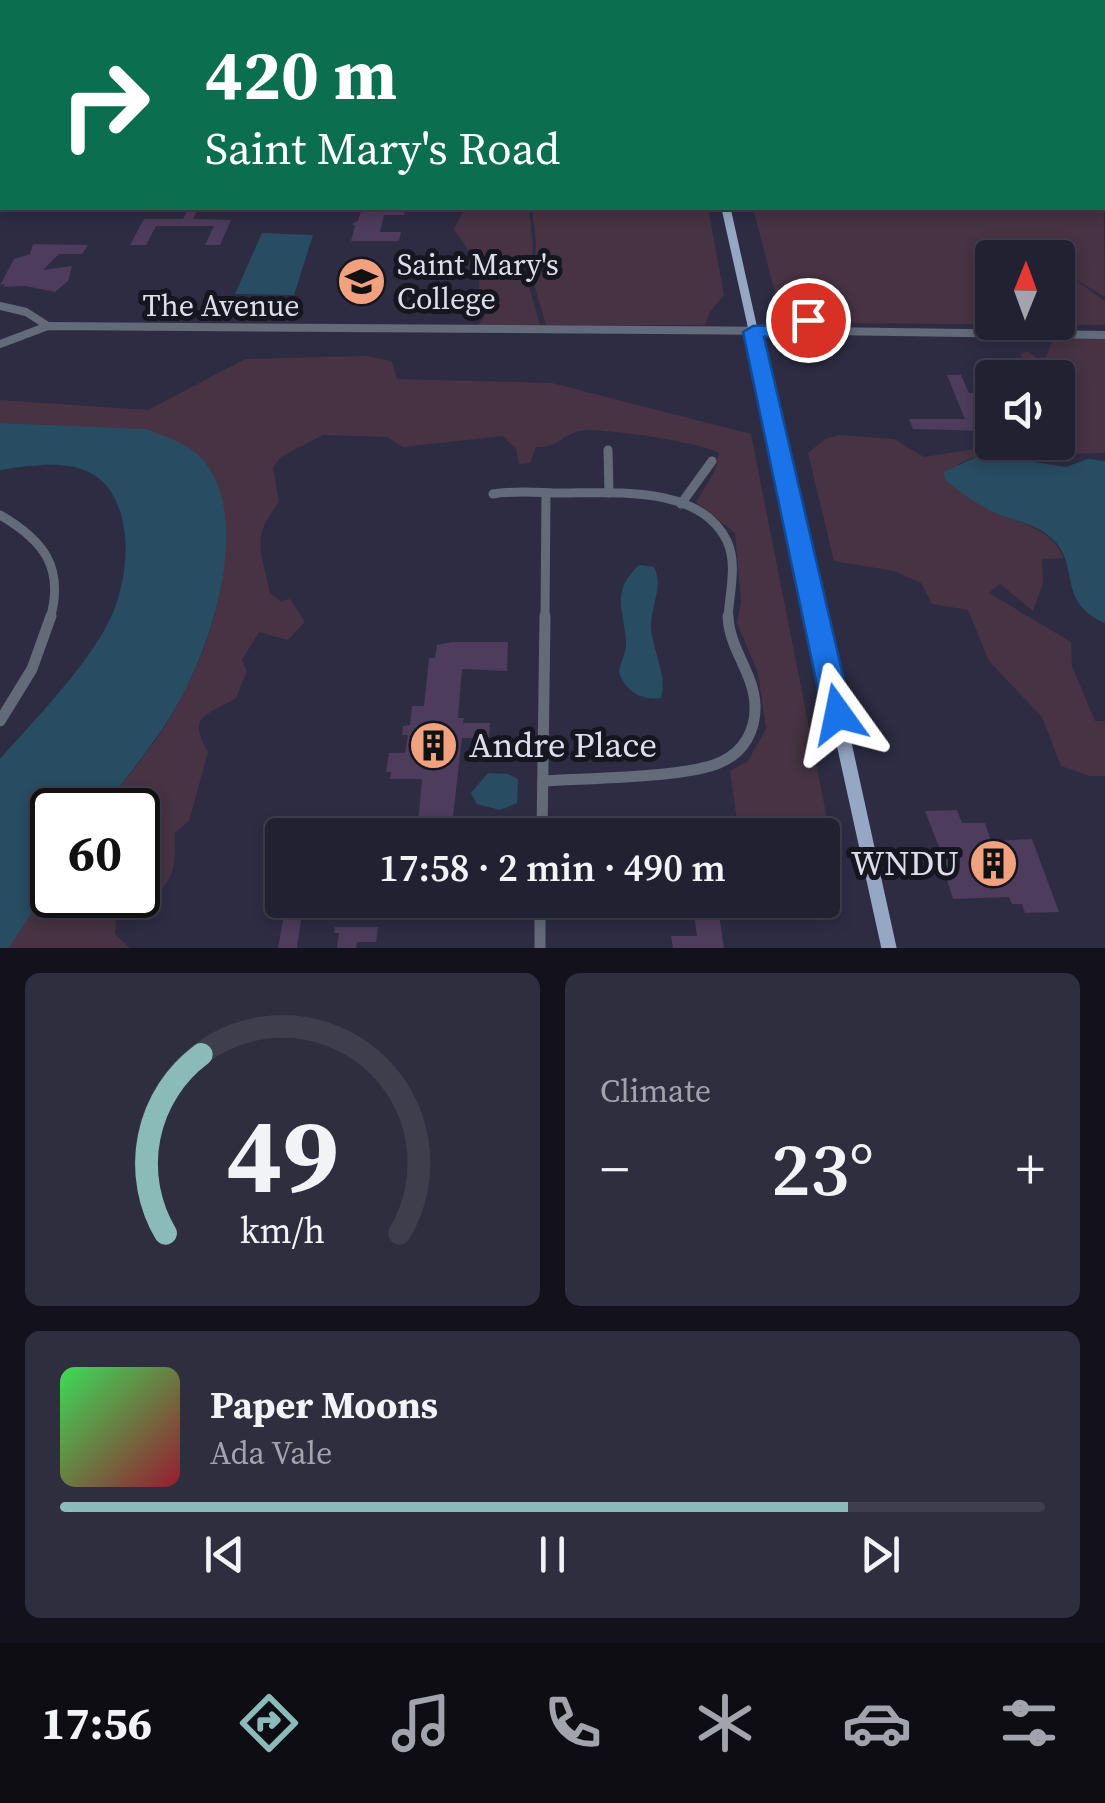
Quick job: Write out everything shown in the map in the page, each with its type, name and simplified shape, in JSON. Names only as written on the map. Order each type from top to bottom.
[{"type":"main road","points":[[726,210],[889,948]]},
{"type":"street","points":[[0,306],[26,312],[48,326]]},
{"type":"street","name":"The Avenue","points":[[48,326],[794,330]]},
{"type":"street","points":[[0,344],[48,326]]},
{"type":"street","points":[[794,330],[1105,335]]},
{"type":"street","points":[[608,450],[609,494]]},
{"type":"street","points":[[681,504],[712,461]]},
{"type":"street","points":[[542,818],[546,493]]},
{"type":"street","points":[[492,494],[650,496],[681,504],[709,520],[728,544],[734,578],[730,637],[750,681],[752,735],[741,752],[718,766],[543,781]]},
{"type":"street","points":[[0,515],[20,523],[46,549],[56,592],[38,658],[0,722]]},
{"type":"street","points":[[540,918],[540,948]]},
{"type":"shaded area","points":[[464,210],[529,210],[533,246],[529,287],[540,325],[478,325],[485,316],[478,308],[480,268],[454,229]]},
{"type":"shaded area","points":[[532,210],[708,210],[724,295],[705,325],[546,325],[534,284]]},
{"type":"shaded area","points":[[754,210],[1104,210],[1105,297],[1075,279],[1075,240],[975,240],[975,324],[821,323],[803,315],[782,320]]},
{"type":"shaded area","points":[[1075,280],[1105,301],[1105,325],[1075,325]]},
{"type":"shaded area","points":[[1105,339],[1105,453],[1075,454],[1075,360],[1025,360],[1020,354],[1028,351],[1036,358],[1046,357],[1053,340]]},
{"type":"shaded area","points":[[366,356],[392,361],[397,379],[552,383],[751,434],[827,818],[737,818],[730,771],[748,761],[766,729],[758,673],[737,623],[741,601],[735,533],[696,502],[715,471],[719,453],[671,440],[589,430],[536,447],[530,463],[519,464],[516,449],[503,436],[403,447],[387,437],[323,435],[281,457],[273,467],[279,502],[261,536],[270,593],[280,601],[290,599],[305,622],[288,640],[259,632],[242,660],[247,671],[236,698],[209,713],[200,723],[208,752],[189,821],[175,833],[171,874],[160,891],[160,788],[119,788],[164,728],[186,689],[210,631],[223,569],[224,538],[214,478],[114,429],[0,423],[0,400],[148,410],[245,359]]},
{"type":"shaded area","points":[[840,435],[894,439],[924,457],[975,449],[975,457],[958,464],[955,488],[990,510],[1042,532],[1058,547],[1064,558],[1042,559],[1043,583],[1033,611],[1000,584],[989,593],[1071,642],[1072,666],[1095,721],[1105,721],[1105,776],[1090,776],[1061,766],[1042,717],[989,661],[968,610],[932,604],[921,583],[894,571],[834,561],[808,453],[825,439]]},
{"type":"shaded area","points":[[30,915],[116,918],[115,934],[130,948],[9,948]]},
{"type":"water","points":[[262,233],[313,235],[294,295],[235,294]]},
{"type":"water","points":[[0,423],[145,429],[170,438],[205,462],[219,489],[226,520],[220,591],[211,627],[184,692],[154,741],[119,788],[30,788],[30,916],[9,948],[0,948],[0,759],[65,686],[107,625],[123,577],[126,548],[118,505],[96,476],[63,465],[0,470]]},
{"type":"water","points":[[975,458],[1066,467],[1087,459],[1105,461],[1105,623],[1080,604],[1065,558],[1049,536],[984,507],[945,480],[944,472]]},
{"type":"water","points":[[639,565],[654,567],[657,574],[651,629],[661,673],[661,698],[635,693],[619,673],[626,645],[622,592]]},
{"type":"water","points":[[488,773],[518,779],[517,803],[500,810],[477,804],[471,793]]},
{"type":"building","points":[[188,210],[197,210],[193,219],[231,220],[220,245],[205,245],[214,226],[156,226],[146,245],[130,245],[144,219],[183,219]]},
{"type":"building","points":[[361,210],[405,210],[404,215],[384,215],[380,232],[401,232],[399,241],[351,241],[355,226],[352,224],[358,221]]},
{"type":"building","points":[[33,244],[88,245],[82,254],[59,254],[43,270],[72,266],[68,281],[55,292],[0,285],[14,259],[30,254]]},
{"type":"building","points":[[947,375],[961,375],[969,393],[975,393],[975,431],[913,429],[909,419],[965,419]]},
{"type":"building","name":"Andre Place","points":[[508,642],[507,671],[462,669],[458,718],[464,718],[463,723],[490,723],[489,738],[462,738],[453,818],[419,818],[422,779],[390,779],[391,772],[386,772],[389,753],[405,753],[408,735],[402,735],[403,726],[410,725],[412,706],[424,706],[429,658],[435,658],[437,645]]},
{"type":"building","name":"WNDU","points":[[957,810],[962,823],[985,823],[991,841],[1032,839],[1059,912],[1025,913],[1022,904],[1012,904],[1009,897],[953,899],[947,880],[952,880],[925,811]]},
{"type":"building","points":[[694,918],[720,918],[724,948],[673,948],[671,936],[697,936]]},
{"type":"building","points":[[283,920],[301,920],[297,948],[278,948]]},
{"type":"building","points":[[335,927],[378,927],[376,942],[337,948],[339,933],[334,933]]},
{"type":"place","name":"Saint Mary's College","points":[[362,282]]},
{"type":"place","name":"Andre Place","points":[[434,745]]},
{"type":"place","name":"WNDU","points":[[994,863]]},
{"type":"route","points":[[808,320],[791,322],[794,330],[753,332],[838,714]]}]
